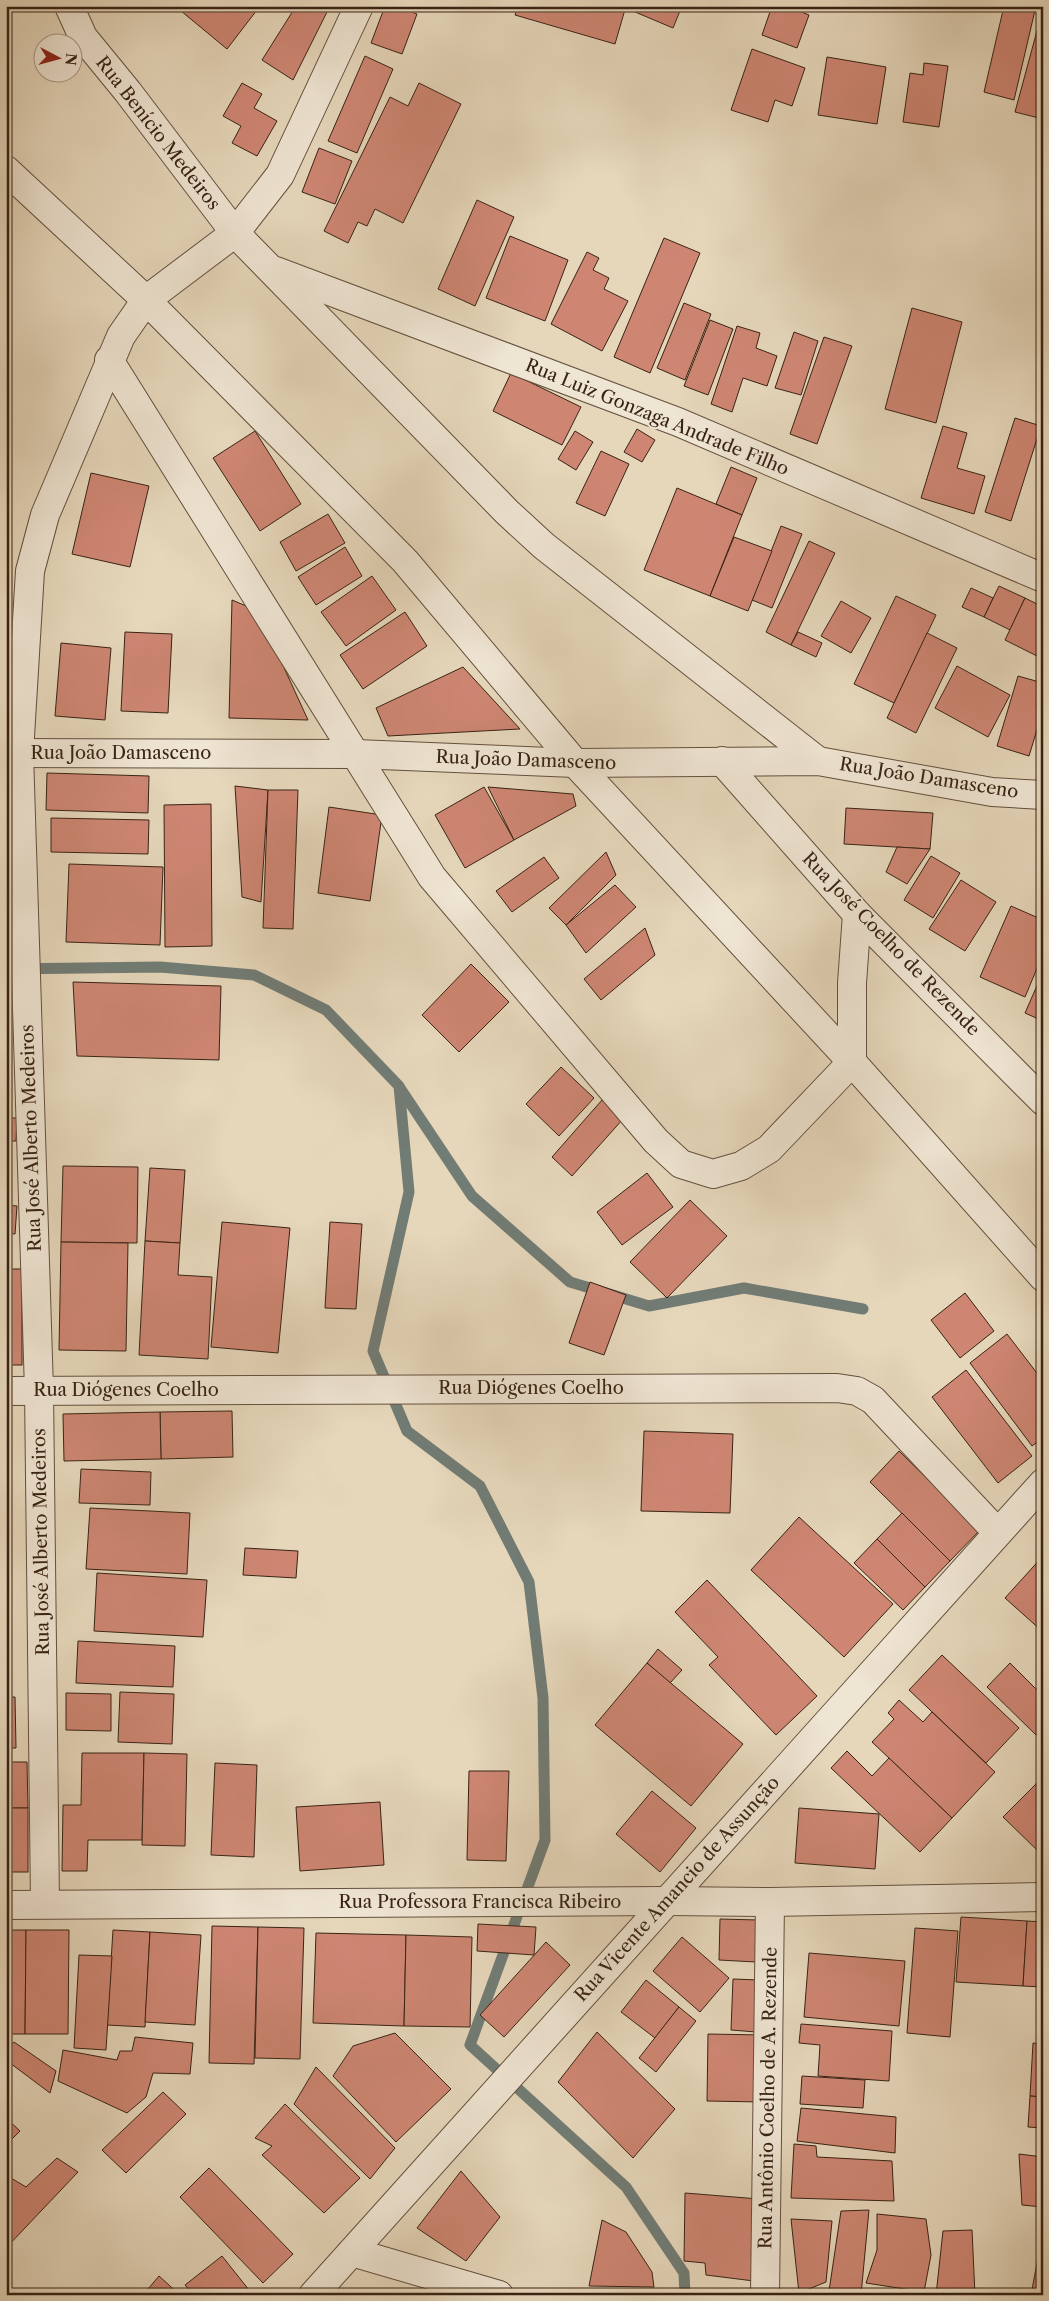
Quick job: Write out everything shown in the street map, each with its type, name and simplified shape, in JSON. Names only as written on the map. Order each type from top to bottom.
[{"type":"street","name":"Rua Benício Medeiros","points":[[69,6],[83,37],[128,92],[235,233],[508,512],[544,546],[818,761]]},
{"type":"street","name":"Rua José Alberto Medeiros","points":[[46,1904],[39,1390],[13,753],[30,571],[45,515],[120,336],[146,300],[235,233],[280,175],[359,6]]},
{"type":"street","points":[[6,170],[146,300],[405,561],[575,763],[852,1062],[1043,1277]]},
{"type":"street","name":"Rua Luiz Gonzaga Andrade Filho","points":[[267,267],[678,422],[1043,578]]},
{"type":"street","points":[[109,360],[432,877],[656,1141],[681,1164],[713,1174],[741,1166],[769,1149],[852,1062],[852,983],[856,914]]},
{"type":"street","name":"Rua João Damasceno","points":[[13,753],[356,754],[575,763],[818,761],[992,792],[1043,795]]},
{"type":"street","name":"Rua José Coelho de Rezende","points":[[722,761],[856,914],[1043,1101]]},
{"type":"street","points":[[994,1050],[1043,1072]]},
{"type":"street","name":"Rua Diógenes Coelho","points":[[6,1391],[838,1388],[857,1391],[873,1400],[997,1532]]},
{"type":"street","name":"Rua Vicente Amancio de Assunção","points":[[313,2295],[1043,1483]]},
{"type":"street","name":"Rua Professora Francisca Ribeiro","points":[[6,1905],[770,1902],[1043,1897]]},
{"type":"street","name":"Rua Antônio Coelho de A. Rezende","points":[[765,2295],[770,1902]]},
{"type":"street","points":[[352,2252],[499,2295]]},
{"type":"building","points":[[175,6],[260,6],[227,49]]},
{"type":"building","points":[[296,6],[330,6],[293,80],[262,60]]},
{"type":"building","points":[[385,6],[397,6],[417,14],[402,54],[371,43]]},
{"type":"building","points":[[518,6],[626,6],[615,44],[515,15]]},
{"type":"building","points":[[629,6],[682,6],[673,28],[628,9]]},
{"type":"building","points":[[772,6],[786,6],[809,15],[797,48],[762,35]]},
{"type":"building","points":[[1004,6],[1036,6],[1014,100],[984,92]]},
{"type":"building","points":[[1041,16],[1043,16],[1043,119],[1015,112]]},
{"type":"building","points":[[752,49],[805,68],[792,106],[775,100],[768,122],[731,110]]},
{"type":"building","points":[[365,56],[393,69],[357,153],[328,141]]},
{"type":"building","points":[[827,57],[886,67],[877,124],[818,115]]},
{"type":"building","points":[[924,63],[948,66],[939,127],[903,122],[910,73],[923,75]]},
{"type":"building","points":[[242,83],[262,94],[254,108],[277,121],[257,156],[232,143],[241,126],[223,116]]},
{"type":"building","points":[[419,83],[461,104],[403,223],[375,209],[367,226],[358,222],[348,243],[324,231],[390,97],[408,106]]},
{"type":"building","points":[[319,148],[352,161],[335,204],[302,192]]},
{"type":"building","points":[[477,200],[514,217],[475,306],[438,289]]},
{"type":"building","points":[[6,225],[11,232],[6,238]]},
{"type":"building","points":[[510,236],[568,260],[545,321],[486,298]]},
{"type":"building","points":[[664,238],[700,253],[650,373],[614,357]]},
{"type":"building","points":[[587,252],[599,258],[593,270],[609,278],[604,289],[628,301],[602,351],[551,324]]},
{"type":"building","points":[[684,303],[711,314],[685,380],[657,368]]},
{"type":"building","points":[[912,308],[962,322],[936,423],[885,409]]},
{"type":"building","points":[[710,320],[733,329],[708,395],[684,386]]},
{"type":"building","points":[[737,326],[760,333],[756,348],[777,356],[767,386],[743,378],[732,412],[711,404]]},
{"type":"building","points":[[794,332],[818,341],[801,395],[775,388]]},
{"type":"building","points":[[824,337],[852,346],[817,444],[790,434]]},
{"type":"building","points":[[511,373],[581,407],[562,445],[493,411]]},
{"type":"building","points":[[1015,418],[1041,426],[1011,521],[985,512]]},
{"type":"building","points":[[943,426],[967,433],[957,468],[985,476],[974,514],[921,498]]},
{"type":"building","points":[[637,429],[655,440],[642,462],[624,452]]},
{"type":"building","points":[[255,431],[301,504],[260,531],[213,458]]},
{"type":"building","points":[[575,431],[593,442],[576,470],[558,459]]},
{"type":"building","points":[[601,451],[629,464],[605,516],[576,503]]},
{"type":"building","points":[[731,467],[757,478],[742,515],[716,504]]},
{"type":"building","points":[[91,473],[149,486],[130,567],[72,554]]},
{"type":"building","points":[[677,488],[742,515],[710,596],[644,570]]},
{"type":"building","points":[[328,514],[345,543],[296,571],[280,542]]},
{"type":"building","points":[[781,526],[802,534],[772,608],[752,600]]},
{"type":"building","points":[[734,537],[772,551],[748,611],[710,596]]},
{"type":"building","points":[[809,541],[835,553],[791,645],[766,632]]},
{"type":"building","points":[[345,547],[362,576],[316,605],[298,577]]},
{"type":"building","points":[[372,576],[396,610],[346,646],[321,612]]},
{"type":"building","points":[[999,586],[1025,598],[1010,630],[984,617]]},
{"type":"building","points":[[971,588],[993,598],[984,617],[962,607]]},
{"type":"building","points":[[896,596],[936,615],[894,703],[854,684]]},
{"type":"building","points":[[1025,598],[1043,607],[1043,659],[1005,640]]},
{"type":"building","points":[[232,600],[258,611],[308,720],[229,718]]},
{"type":"building","points":[[841,601],[871,618],[851,653],[821,636]]},
{"type":"building","points":[[405,612],[427,646],[363,689],[340,655]]},
{"type":"building","points":[[125,632],[172,634],[168,713],[121,711]]},
{"type":"building","points":[[798,632],[822,643],[816,657],[791,645]]},
{"type":"building","points":[[927,633],[957,648],[916,733],[887,718]]},
{"type":"building","points":[[61,643],[111,648],[105,720],[55,716]]},
{"type":"building","points":[[957,666],[1010,695],[988,737],[935,708]]},
{"type":"building","points":[[463,667],[520,729],[388,736],[376,708]]},
{"type":"building","points":[[1018,676],[1043,683],[1043,710],[1029,756],[997,746]]},
{"type":"building","points":[[47,773],[149,776],[148,813],[46,810]]},
{"type":"building","points":[[235,786],[268,790],[261,902],[242,897]]},
{"type":"building","points":[[484,787],[514,840],[465,868],[435,815]]},
{"type":"building","points":[[488,787],[573,794],[576,806],[514,840]]},
{"type":"building","points":[[268,790],[298,790],[293,929],[263,928]]},
{"type":"building","points":[[211,804],[212,946],[165,947],[164,805]]},
{"type":"building","points":[[329,807],[382,815],[370,901],[318,893]]},
{"type":"building","points":[[846,808],[933,813],[930,849],[844,844]]},
{"type":"building","points":[[51,818],[149,820],[148,854],[51,852]]},
{"type":"building","points":[[897,847],[930,849],[907,884],[886,872]]},
{"type":"building","points":[[606,852],[616,875],[566,925],[549,908]]},
{"type":"building","points":[[931,856],[960,873],[933,918],[904,900]]},
{"type":"building","points":[[544,857],[559,878],[512,912],[496,891]]},
{"type":"building","points":[[69,864],[163,867],[160,945],[66,942]]},
{"type":"building","points":[[961,880],[996,902],[965,951],[929,929]]},
{"type":"building","points":[[615,885],[636,907],[586,953],[566,925]]},
{"type":"building","points":[[1011,906],[1043,920],[1043,954],[1025,997],[980,977]]},
{"type":"building","points":[[645,928],[655,955],[601,1000],[584,979]]},
{"type":"building","points":[[471,964],[509,1002],[459,1052],[422,1015]]},
{"type":"building","points":[[1043,972],[1043,1021],[1025,1013]]},
{"type":"building","points":[[73,982],[221,986],[219,1060],[77,1056]]},
{"type":"building","points":[[561,1067],[594,1098],[559,1136],[526,1104]]},
{"type":"building","points":[[602,1100],[623,1119],[572,1176],[552,1157]]},
{"type":"building","points":[[6,1118],[17,1118],[16,1141],[6,1141]]},
{"type":"building","points":[[63,1166],[138,1167],[137,1243],[61,1242]]},
{"type":"building","points":[[150,1168],[185,1170],[180,1243],[145,1241]]},
{"type":"building","points":[[647,1173],[673,1207],[622,1245],[597,1212]]},
{"type":"building","points":[[690,1200],[727,1236],[667,1298],[630,1262]]},
{"type":"building","points":[[6,1205],[17,1206],[15,1234],[6,1233]]},
{"type":"building","points":[[222,1222],[290,1228],[278,1353],[211,1347]]},
{"type":"building","points":[[330,1222],[362,1224],[356,1309],[325,1308]]},
{"type":"building","points":[[145,1241],[180,1243],[178,1275],[212,1277],[208,1359],[139,1355]]},
{"type":"building","points":[[61,1242],[128,1243],[126,1351],[59,1350]]},
{"type":"building","points":[[6,1269],[22,1269],[22,1365],[6,1365]]},
{"type":"building","points":[[590,1282],[626,1295],[604,1355],[569,1343]]},
{"type":"building","points":[[965,1293],[994,1331],[960,1358],[931,1320]]},
{"type":"building","points":[[1007,1334],[1043,1381],[1043,1438],[1032,1446],[970,1363]]},
{"type":"building","points":[[966,1370],[1032,1456],[998,1483],[932,1397]]},
{"type":"building","points":[[232,1411],[233,1457],[161,1459],[160,1412]]},
{"type":"building","points":[[160,1412],[161,1459],[64,1461],[63,1414]]},
{"type":"building","points":[[644,1431],[733,1434],[730,1513],[641,1511]]},
{"type":"building","points":[[899,1451],[980,1530],[950,1561],[870,1482]]},
{"type":"building","points":[[81,1469],[151,1472],[150,1505],[79,1503]]},
{"type":"building","points":[[90,1508],[190,1513],[187,1574],[86,1569]]},
{"type":"building","points":[[902,1513],[950,1561],[925,1587],[877,1539]]},
{"type":"building","points":[[799,1517],[893,1604],[844,1657],[751,1570]]},
{"type":"building","points":[[877,1539],[925,1587],[903,1610],[854,1563]]},
{"type":"building","points":[[245,1548],[298,1551],[296,1578],[243,1575]]},
{"type":"building","points":[[1043,1556],[1043,1632],[1005,1598]]},
{"type":"building","points":[[97,1573],[207,1580],[203,1637],[94,1631]]},
{"type":"building","points":[[707,1580],[817,1696],[776,1735],[709,1665],[718,1657],[675,1612]]},
{"type":"building","points":[[78,1641],[175,1646],[173,1687],[76,1683]]},
{"type":"building","points":[[658,1649],[682,1670],[670,1683],[647,1663]]},
{"type":"building","points":[[942,1655],[1019,1728],[986,1763],[909,1690]]},
{"type":"building","points":[[647,1663],[743,1744],[691,1806],[595,1725]]},
{"type":"building","points":[[1010,1663],[1043,1696],[1043,1729],[1036,1735],[987,1687]]},
{"type":"building","points":[[120,1692],[174,1694],[172,1744],[118,1742]]},
{"type":"building","points":[[66,1693],[111,1694],[111,1731],[66,1730]]},
{"type":"building","points":[[6,1697],[15,1697],[16,1748],[6,1748]]},
{"type":"building","points":[[899,1700],[923,1722],[932,1712],[995,1772],[952,1818],[872,1742],[894,1719],[888,1713]]},
{"type":"building","points":[[847,1751],[872,1776],[889,1758],[952,1818],[920,1852],[831,1768]]},
{"type":"building","points":[[82,1753],[144,1753],[142,1840],[88,1840],[87,1871],[62,1871],[63,1805],[81,1805]]},
{"type":"building","points":[[144,1753],[187,1754],[185,1846],[142,1845]]},
{"type":"building","points":[[6,1762],[27,1762],[28,1808],[6,1808]]},
{"type":"building","points":[[215,1763],[257,1765],[254,1857],[211,1855]]},
{"type":"building","points":[[469,1771],[509,1771],[506,1861],[467,1860]]},
{"type":"building","points":[[1043,1777],[1043,1847],[1038,1851],[1003,1817]]},
{"type":"building","points":[[652,1791],[696,1828],[660,1872],[616,1834]]},
{"type":"building","points":[[380,1802],[384,1865],[300,1871],[296,1807]]},
{"type":"building","points":[[6,1808],[28,1808],[28,1872],[6,1872]]},
{"type":"building","points":[[799,1808],[879,1814],[875,1869],[795,1863]]},
{"type":"building","points":[[961,1917],[1027,1921],[1023,1986],[956,1982]]},
{"type":"building","points":[[720,1919],[758,1920],[756,1962],[719,1960]]},
{"type":"building","points":[[1027,1921],[1043,1922],[1043,1987],[1023,1986]]},
{"type":"building","points":[[478,1924],[536,1927],[534,1955],[477,1951]]},
{"type":"building","points":[[212,1926],[258,1927],[254,2064],[209,2063]]},
{"type":"building","points":[[258,1927],[304,1928],[300,2059],[255,2058]]},
{"type":"building","points":[[915,1928],[958,1931],[950,2037],[907,2033]]},
{"type":"building","points":[[6,1930],[26,1930],[25,2034],[6,2034]]},
{"type":"building","points":[[26,1930],[69,1930],[68,2034],[25,2034]]},
{"type":"building","points":[[113,1930],[150,1932],[145,2027],[107,2025]]},
{"type":"building","points":[[150,1932],[201,1935],[195,2025],[145,2022]]},
{"type":"building","points":[[316,1933],[406,1935],[404,2026],[313,2023]]},
{"type":"building","points":[[406,1935],[472,1937],[470,2027],[404,2026]]},
{"type":"building","points":[[682,1937],[729,1978],[700,2012],[653,1971]]},
{"type":"building","points":[[546,1942],[570,1965],[504,2037],[480,2015]]},
{"type":"building","points":[[809,1953],[905,1961],[899,2026],[804,2017]]},
{"type":"building","points":[[79,1955],[112,1956],[106,2050],[74,2048]]},
{"type":"building","points":[[733,1979],[759,1980],[756,2032],[731,2030]]},
{"type":"building","points":[[646,1980],[679,2007],[655,2038],[621,2012]]},
{"type":"building","points":[[679,2007],[696,2021],[656,2072],[639,2058]]},
{"type":"building","points":[[801,2024],[892,2031],[889,2081],[818,2076],[820,2045],[799,2043]]},
{"type":"building","points":[[597,2032],[675,2109],[633,2158],[558,2082]]},
{"type":"building","points":[[395,2033],[451,2089],[396,2142],[333,2076],[353,2046]]},
{"type":"building","points":[[708,2034],[763,2035],[762,2102],[707,2101]]},
{"type":"building","points":[[135,2037],[193,2043],[190,2074],[153,2073],[146,2097],[127,2113],[58,2081],[63,2050],[117,2060],[120,2051],[132,2051]]},
{"type":"building","points":[[14,2042],[56,2071],[50,2093],[6,2060],[6,2050]]},
{"type":"building","points":[[1033,2043],[1043,2044],[1043,2097],[1030,2096]]},
{"type":"building","points":[[316,2067],[395,2148],[370,2179],[294,2104]]},
{"type":"building","points":[[802,2076],[865,2080],[863,2108],[800,2104]]},
{"type":"building","points":[[163,2092],[186,2114],[126,2173],[102,2150]]},
{"type":"building","points":[[1030,2096],[1043,2097],[1043,2128],[1028,2127]]},
{"type":"building","points":[[285,2104],[360,2178],[324,2213],[262,2155],[272,2146],[255,2138]]},
{"type":"building","points":[[801,2108],[896,2117],[895,2153],[797,2141]]},
{"type":"building","points":[[6,2118],[20,2131],[6,2145]]},
{"type":"building","points":[[794,2144],[816,2146],[817,2157],[892,2161],[894,2201],[791,2198]]},
{"type":"building","points":[[1019,2154],[1043,2157],[1043,2207],[1022,2205]]},
{"type":"building","points":[[57,2158],[78,2172],[6,2248],[6,2175],[26,2187]]},
{"type":"building","points":[[209,2168],[293,2254],[263,2283],[180,2197]]},
{"type":"building","points":[[461,2171],[500,2217],[466,2261],[417,2228]]},
{"type":"building","points":[[685,2193],[759,2199],[754,2281],[706,2275],[705,2263],[684,2261]]},
{"type":"building","points":[[869,2210],[861,2295],[847,2295],[829,2291],[841,2211]]},
{"type":"building","points":[[877,2214],[926,2219],[931,2255],[924,2292],[866,2283],[877,2250]]},
{"type":"building","points":[[791,2219],[832,2221],[826,2282],[799,2293]]},
{"type":"building","points":[[602,2220],[626,2232],[652,2272],[654,2287],[589,2286]]},
{"type":"building","points":[[972,2230],[975,2295],[936,2295],[943,2231]]},
{"type":"building","points":[[1042,2236],[1043,2295],[1031,2295]]},
{"type":"building","points":[[222,2256],[253,2295],[194,2295],[185,2285]]},
{"type":"building","points":[[159,2276],[180,2295],[143,2295]]},
{"type":"waterway","points":[[6,969],[160,967],[254,975],[326,1010],[399,1086],[409,1192],[373,1351],[407,1431],[480,1486],[529,1582],[543,1698],[545,1840],[470,2045],[626,2187],[684,2273],[685,2295]]},
{"type":"waterway","points":[[400,1088],[472,1196],[570,1282],[649,1306],[744,1288],[863,1309]]}]
